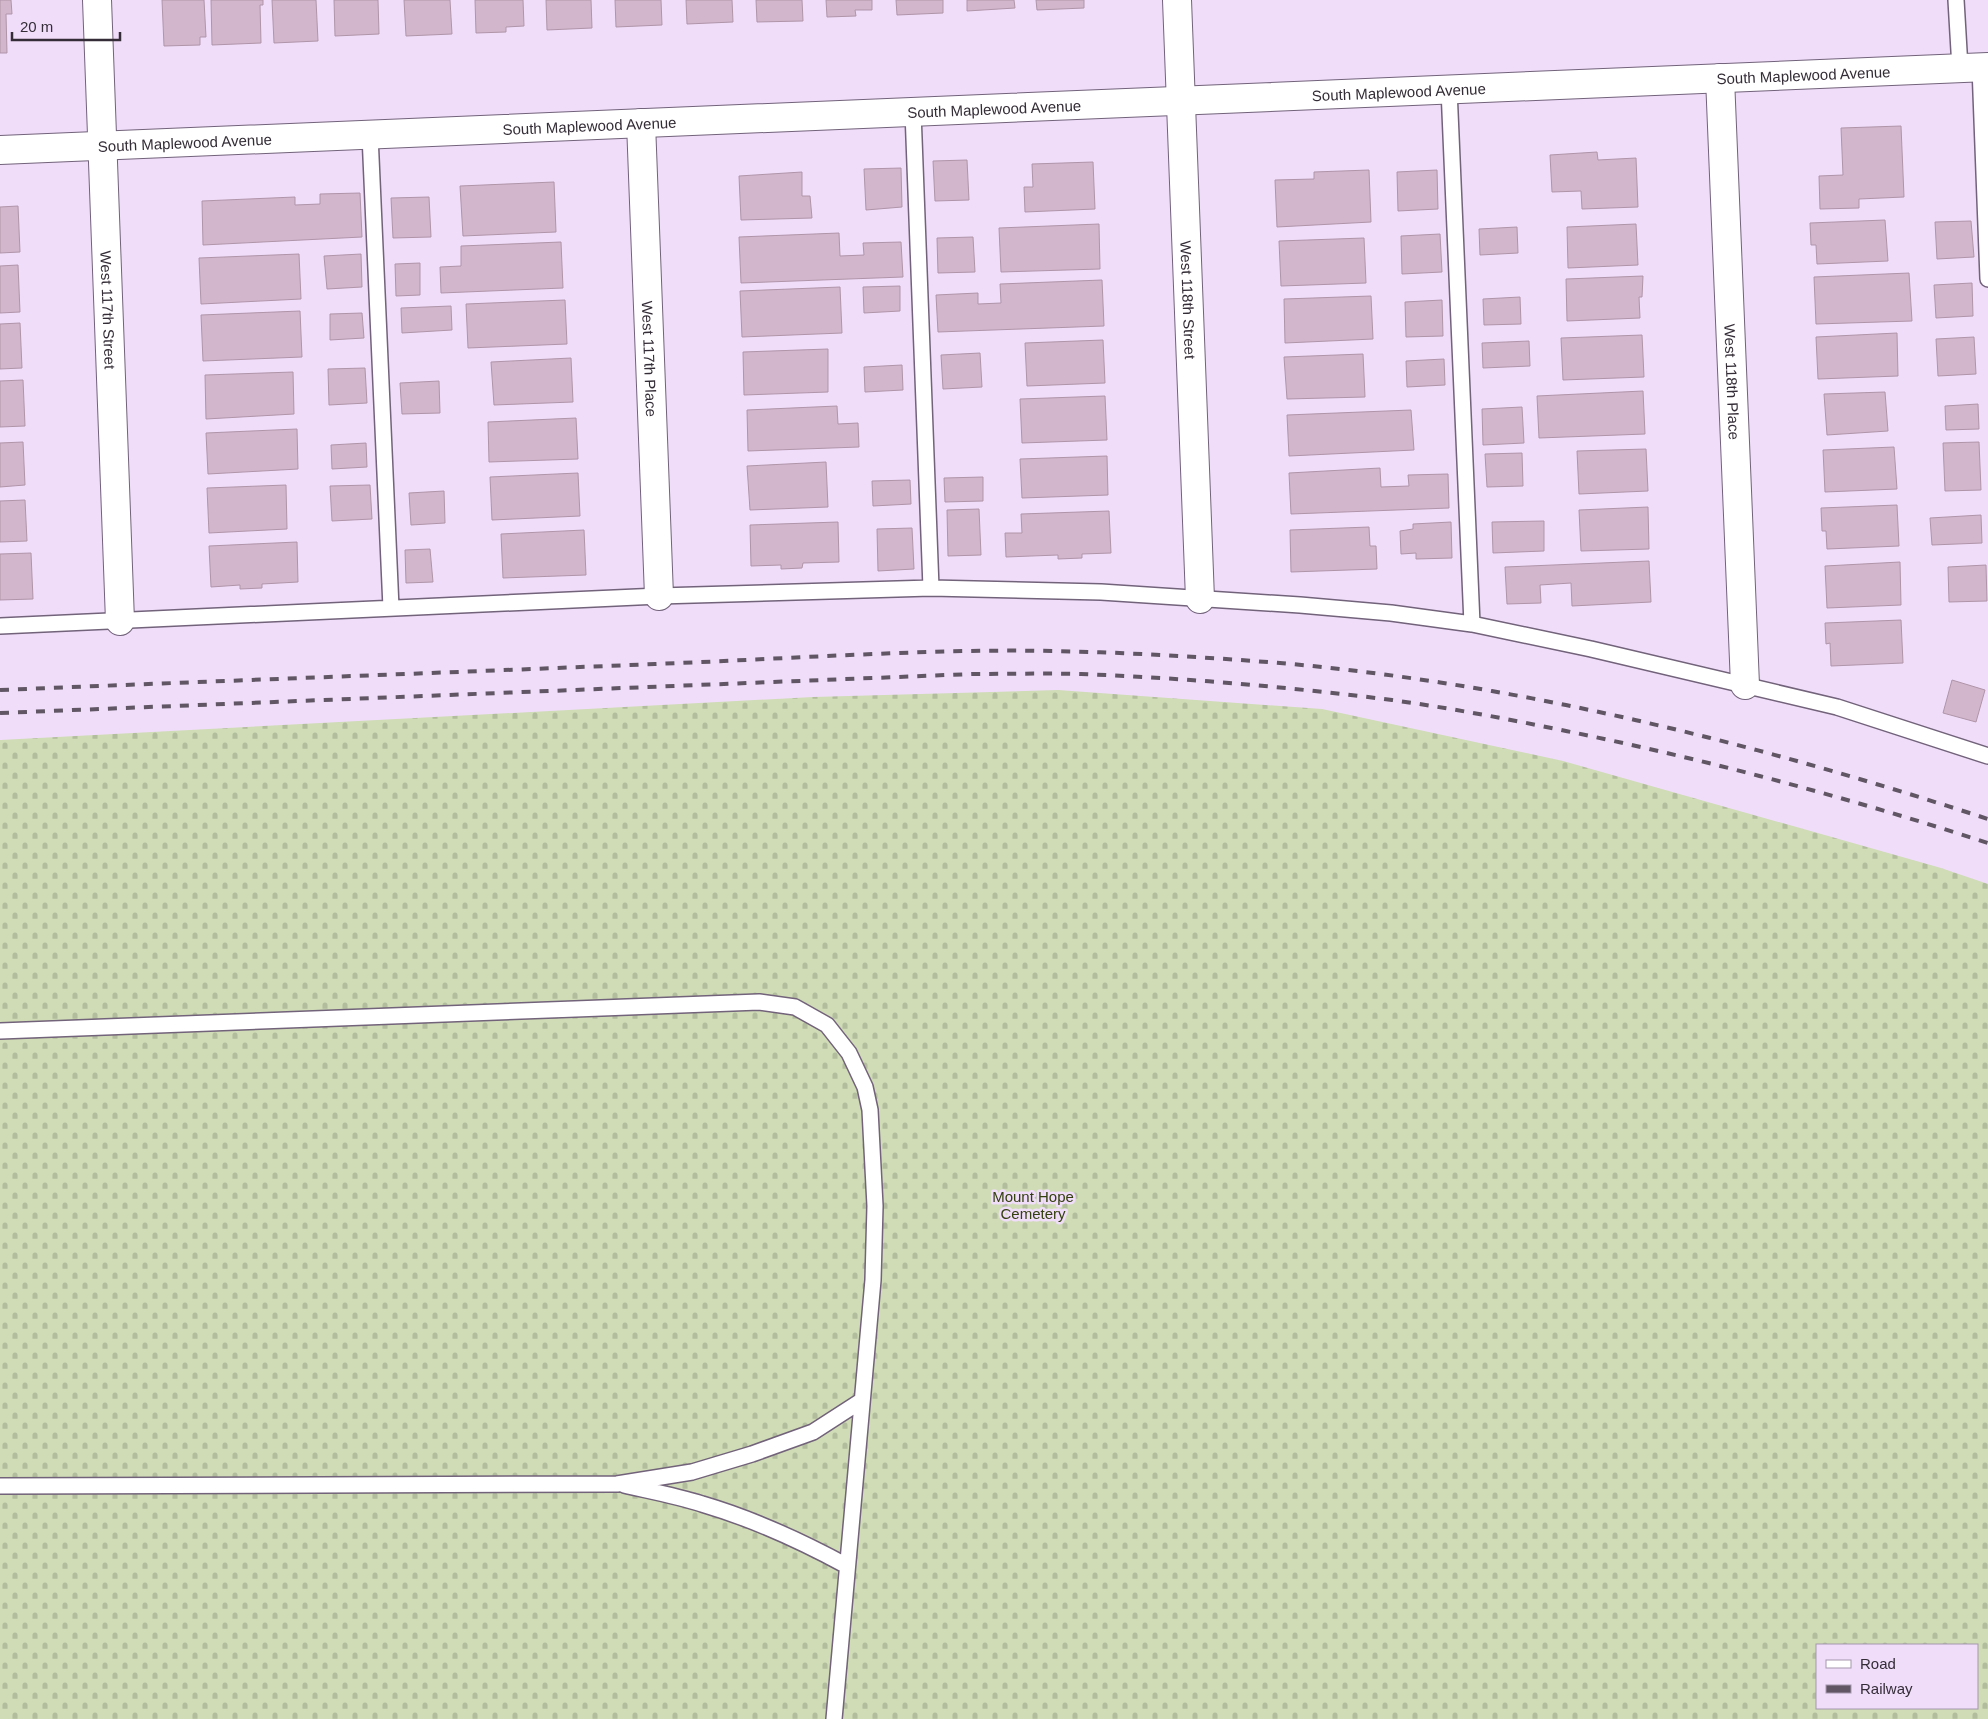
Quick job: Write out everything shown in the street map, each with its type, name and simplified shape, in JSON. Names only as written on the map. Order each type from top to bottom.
[{"type":"street","name":"West 117th Street","points":[[97,0],[120,621]]},
{"type":"street","name":"West 118th Street","points":[[1178,0],[1200,599]]},
{"type":"street","name":"South Maplewood Avenue","points":[[0,150],[1976,67]]},
{"type":"street","name":"West 118th Place","points":[[1720,78],[1745,685]]},
{"type":"street","name":"West 117th Place","points":[[641,124],[659,596]]},
{"type":"lane","points":[[1956,0],[1976,67],[1988,279]]},
{"type":"lane","points":[[1449,89],[1472,624]]},
{"type":"lane","points":[[913,112],[931,588]]},
{"type":"lane","points":[[370,135],[391,608]]},
{"type":"lane","points":[[0,626],[659,596],[931,588],[1101,592],[1372,612],[1472,624],[1591,649],[1837,707],[1988,756]]},
{"type":"lane","points":[[0,1031],[759,1002],[795,1007],[827,1025],[849,1053],[865,1088],[870,1110],[875,1215],[873,1280],[834,1719]]},
{"type":"lane","points":[[0,1486],[618,1484],[692,1472],[752,1454],[813,1432],[862,1401]]},
{"type":"lane","points":[[618,1484],[702,1504],[761,1524],[810,1546],[847,1566]]},
{"type":"green space","name":"Mount Hope Cemetery","points":[[1058,690],[1322,709],[1563,761],[1941,868],[1988,884],[1988,1719],[0,1719],[0,740],[813,697]]},
{"type":"building","points":[[0,0],[11,0],[12,14],[6,14],[7,53],[0,53]]},
{"type":"building","points":[[162,0],[204,0],[206,37],[200,37],[200,45],[164,46]]},
{"type":"building","points":[[211,0],[263,0],[263,5],[260,5],[261,43],[212,45]]},
{"type":"building","points":[[272,0],[316,0],[318,41],[274,43]]},
{"type":"building","points":[[334,0],[378,0],[379,34],[335,36]]},
{"type":"building","points":[[404,0],[450,0],[452,34],[406,36]]},
{"type":"building","points":[[475,0],[523,0],[524,26],[506,27],[506,32],[476,33]]},
{"type":"building","points":[[546,0],[591,0],[592,28],[547,30]]},
{"type":"building","points":[[615,0],[661,0],[662,25],[616,27]]},
{"type":"building","points":[[686,0],[732,0],[733,22],[687,24]]},
{"type":"building","points":[[756,0],[802,0],[803,21],[757,22]]},
{"type":"building","points":[[826,0],[872,0],[872,10],[855,10],[856,16],[827,17]]},
{"type":"building","points":[[896,0],[943,0],[943,13],[897,15]]},
{"type":"building","points":[[967,0],[1014,0],[1015,8],[967,11]]},
{"type":"building","points":[[1036,0],[1084,0],[1084,8],[1037,10]]},
{"type":"building","points":[[1901,126],[1904,197],[1859,199],[1859,208],[1820,209],[1819,176],[1843,175],[1841,128]]},
{"type":"building","points":[[1597,152],[1598,160],[1636,158],[1638,207],[1582,209],[1581,191],[1552,192],[1550,155]]},
{"type":"building","points":[[967,160],[969,200],[935,201],[933,161]]},
{"type":"building","points":[[1093,162],[1095,209],[1025,212],[1024,187],[1033,187],[1032,164]]},
{"type":"building","points":[[901,168],[902,207],[866,210],[864,169]]},
{"type":"building","points":[[1369,170],[1371,222],[1277,227],[1275,180],[1314,179],[1314,172]]},
{"type":"building","points":[[1437,170],[1438,209],[1398,211],[1397,172]]},
{"type":"building","points":[[802,172],[802,196],[810,196],[812,218],[741,220],[739,176]]},
{"type":"building","points":[[554,182],[556,232],[463,236],[460,186]]},
{"type":"building","points":[[360,193],[362,237],[203,245],[202,201],[295,197],[295,205],[320,204],[320,194]]},
{"type":"building","points":[[429,197],[431,237],[393,238],[391,198]]},
{"type":"building","points":[[18,206],[20,252],[0,253],[0,207]]},
{"type":"building","points":[[1885,220],[1888,261],[1817,264],[1816,245],[1811,245],[1810,223]]},
{"type":"building","points":[[1971,221],[1974,257],[1937,259],[1935,222]]},
{"type":"building","points":[[1099,224],[1100,269],[1001,272],[999,228]]},
{"type":"building","points":[[1636,224],[1638,265],[1568,268],[1567,227]]},
{"type":"building","points":[[1517,227],[1518,253],[1480,255],[1479,229]]},
{"type":"building","points":[[839,233],[840,256],[864,255],[863,243],[901,242],[903,277],[741,283],[739,237]]},
{"type":"building","points":[[1440,234],[1442,272],[1402,274],[1401,236]]},
{"type":"building","points":[[973,237],[975,272],[938,273],[937,238]]},
{"type":"building","points":[[1364,238],[1366,283],[1281,286],[1279,241]]},
{"type":"building","points":[[561,242],[563,288],[441,293],[440,267],[461,266],[461,246]]},
{"type":"building","points":[[299,254],[301,299],[201,304],[199,258]]},
{"type":"building","points":[[361,254],[362,287],[327,289],[324,256]]},
{"type":"building","points":[[420,263],[420,295],[396,296],[395,264]]},
{"type":"building","points":[[18,265],[20,312],[0,313],[0,266]]},
{"type":"building","points":[[1909,273],[1912,321],[1816,324],[1814,277]]},
{"type":"building","points":[[1643,276],[1642,297],[1639,297],[1640,318],[1567,321],[1566,279]]},
{"type":"building","points":[[1102,280],[1104,326],[938,332],[936,295],[978,293],[978,304],[1001,303],[1000,284]]},
{"type":"building","points":[[1972,283],[1973,316],[1936,318],[1934,285]]},
{"type":"building","points":[[900,286],[900,311],[864,313],[863,287]]},
{"type":"building","points":[[840,287],[842,333],[742,337],[740,291]]},
{"type":"building","points":[[1371,296],[1373,339],[1285,343],[1284,299]]},
{"type":"building","points":[[1520,297],[1521,324],[1484,325],[1483,299]]},
{"type":"building","points":[[565,300],[567,344],[468,348],[466,304]]},
{"type":"building","points":[[1442,300],[1443,336],[1406,337],[1405,302]]},
{"type":"building","points":[[451,306],[452,330],[402,333],[401,308]]},
{"type":"building","points":[[300,311],[302,357],[203,361],[201,315]]},
{"type":"building","points":[[362,313],[364,338],[330,340],[330,314]]},
{"type":"building","points":[[20,323],[22,368],[0,369],[0,324]]},
{"type":"building","points":[[1897,333],[1898,376],[1818,379],[1816,337]]},
{"type":"building","points":[[1642,335],[1644,377],[1563,380],[1561,338]]},
{"type":"building","points":[[1974,337],[1976,374],[1938,376],[1936,339]]},
{"type":"building","points":[[1103,340],[1105,383],[1027,386],[1025,343]]},
{"type":"building","points":[[1529,341],[1530,366],[1483,368],[1482,343]]},
{"type":"building","points":[[828,349],[828,392],[744,395],[743,352]]},
{"type":"building","points":[[980,353],[982,387],[943,389],[941,355]]},
{"type":"building","points":[[1363,354],[1365,397],[1287,399],[1284,357]]},
{"type":"building","points":[[571,358],[573,402],[494,405],[491,362]]},
{"type":"building","points":[[1444,359],[1445,385],[1407,387],[1406,361]]},
{"type":"building","points":[[902,365],[903,390],[865,392],[864,367]]},
{"type":"building","points":[[365,368],[367,403],[329,405],[328,369]]},
{"type":"building","points":[[293,372],[294,414],[206,419],[205,375]]},
{"type":"building","points":[[23,380],[25,426],[0,427],[0,381]]},
{"type":"building","points":[[439,381],[440,413],[402,414],[400,383]]},
{"type":"building","points":[[1643,391],[1645,434],[1539,438],[1537,396]]},
{"type":"building","points":[[1885,392],[1888,431],[1827,435],[1824,394]]},
{"type":"building","points":[[1105,396],[1107,440],[1022,443],[1020,399]]},
{"type":"building","points":[[1978,404],[1979,429],[1946,430],[1945,406]]},
{"type":"building","points":[[837,406],[838,424],[858,423],[859,447],[748,451],[747,410]]},
{"type":"building","points":[[1522,407],[1524,443],[1483,445],[1482,409]]},
{"type":"building","points":[[1411,410],[1414,450],[1289,456],[1287,415]]},
{"type":"building","points":[[576,418],[578,459],[489,462],[488,422]]},
{"type":"building","points":[[297,429],[298,469],[208,474],[206,433]]},
{"type":"building","points":[[23,442],[25,485],[0,487],[0,443]]},
{"type":"building","points":[[1979,442],[1981,490],[1945,491],[1943,443]]},
{"type":"building","points":[[366,443],[367,467],[332,469],[331,445]]},
{"type":"building","points":[[1894,447],[1897,489],[1825,492],[1823,450]]},
{"type":"building","points":[[1646,449],[1648,491],[1579,494],[1577,451]]},
{"type":"building","points":[[1522,453],[1523,486],[1487,487],[1485,454]]},
{"type":"building","points":[[1107,456],[1108,495],[1022,498],[1020,459]]},
{"type":"building","points":[[826,462],[828,507],[750,510],[747,466]]},
{"type":"building","points":[[1380,468],[1381,487],[1409,486],[1408,475],[1448,474],[1449,508],[1291,514],[1289,473]]},
{"type":"building","points":[[578,473],[580,516],[492,520],[490,477]]},
{"type":"building","points":[[983,477],[983,501],[945,502],[944,478]]},
{"type":"building","points":[[910,480],[911,504],[873,506],[872,481]]},
{"type":"building","points":[[286,485],[287,529],[209,533],[207,488]]},
{"type":"building","points":[[370,485],[372,519],[332,521],[330,486]]},
{"type":"building","points":[[444,491],[445,523],[411,525],[409,493]]},
{"type":"building","points":[[25,500],[27,541],[0,542],[0,501]]},
{"type":"building","points":[[1897,505],[1899,546],[1827,549],[1826,531],[1822,531],[1821,508]]},
{"type":"building","points":[[1648,507],[1649,549],[1581,551],[1579,510]]},
{"type":"building","points":[[979,509],[981,555],[948,556],[947,510]]},
{"type":"building","points":[[1109,511],[1111,553],[1082,554],[1082,558],[1058,559],[1058,555],[1006,557],[1005,533],[1022,533],[1021,514]]},
{"type":"building","points":[[1981,515],[1982,543],[1932,545],[1930,518]]},
{"type":"building","points":[[1544,521],[1544,551],[1493,553],[1492,522]]},
{"type":"building","points":[[838,522],[839,562],[803,563],[802,568],[781,569],[781,565],[751,566],[750,525]]},
{"type":"building","points":[[1451,522],[1452,558],[1416,559],[1416,553],[1401,554],[1400,531],[1413,529],[1413,524]]},
{"type":"building","points":[[1369,527],[1370,546],[1376,546],[1377,569],[1291,572],[1290,530]]},
{"type":"building","points":[[912,528],[914,569],[878,571],[877,529]]},
{"type":"building","points":[[584,530],[586,575],[503,578],[501,534]]},
{"type":"building","points":[[297,542],[298,582],[262,584],[262,588],[240,589],[240,585],[211,587],[209,546]]},
{"type":"building","points":[[430,549],[433,582],[406,583],[405,550]]},
{"type":"building","points":[[31,553],[33,599],[0,600],[0,554]]},
{"type":"building","points":[[1649,561],[1651,602],[1572,606],[1571,583],[1540,585],[1541,603],[1507,604],[1505,567]]},
{"type":"building","points":[[1900,562],[1901,605],[1827,608],[1825,566]]},
{"type":"building","points":[[1986,565],[1987,601],[1949,602],[1948,567]]},
{"type":"building","points":[[1901,620],[1903,663],[1831,666],[1830,643],[1826,644],[1825,623]]},
{"type":"building","points":[[1952,680],[1985,690],[1976,722],[1943,713]]},
{"type":"railway","points":[[0,690],[929,652],[1046,651],[1202,657],[1370,673],[1550,702],[1727,742],[1814,766],[1988,819]]},
{"type":"railway","points":[[0,713],[972,674],[1081,674],[1159,678],[1276,687],[1392,700],[1522,722],[1726,767],[1884,811],[1988,843]]}]
